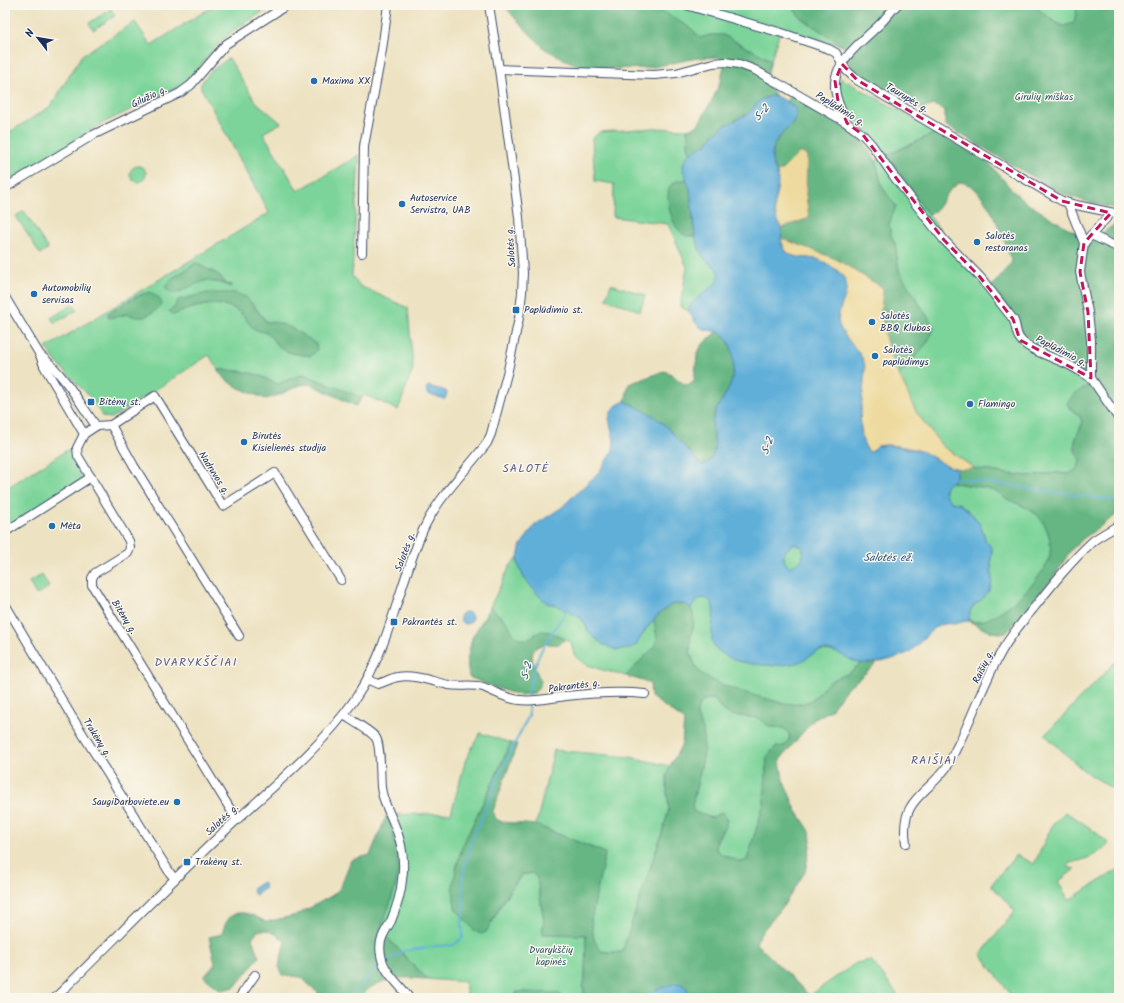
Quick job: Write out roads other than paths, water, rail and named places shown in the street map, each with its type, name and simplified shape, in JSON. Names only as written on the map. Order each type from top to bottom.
[{"type":"street","name":"Gilužio g.","points":[[5,188],[93,135],[180,93],[191,85],[226,44],[287,5]]},
{"type":"street","points":[[362,253],[364,146],[382,50],[388,5]]},
{"type":"street","name":"Salotės g.","points":[[55,998],[175,879],[310,752],[344,715],[367,679],[380,652],[414,553],[431,514],[487,444],[508,370],[519,318],[523,273],[519,217],[489,5]]},
{"type":"street","name":"Taurupės g.","points":[[686,5],[782,33],[819,45],[836,53],[847,71],[857,80],[1068,203],[1115,214]]},
{"type":"street","points":[[847,123],[838,101],[835,81],[842,64],[850,52],[897,5]]},
{"type":"street","name":"Paplūdimio g.","points":[[499,69],[654,75],[676,72],[712,63],[725,62],[739,64],[754,70],[847,123],[863,135],[872,145],[894,178],[944,240],[980,277],[1013,319],[1016,324],[1017,334],[1020,340],[1034,349],[1066,363],[1091,378]]},
{"type":"street","points":[[1068,203],[1084,243],[1080,272],[1088,312],[1091,340],[1091,378],[1119,419]]},
{"type":"street","points":[[1084,243],[1091,234],[1115,214]]},
{"type":"street","points":[[1091,234],[1119,248]]},
{"type":"street","points":[[5,297],[40,355],[44,366],[84,434],[96,426],[111,425],[134,466],[239,636]]},
{"type":"street","points":[[40,355],[50,362],[96,426]]},
{"type":"street","name":"Nadruvos g.","points":[[111,425],[155,396],[223,506],[275,473],[341,580]]},
{"type":"street","name":"Bitėnų g.","points":[[84,434],[78,445],[77,452],[129,540],[130,545],[128,553],[92,576],[92,585],[237,820]]},
{"type":"street","points":[[5,532],[91,478]]},
{"type":"street","name":"Raišių g.","points":[[906,843],[904,830],[910,808],[915,799],[948,765],[998,657],[1013,634],[1070,564],[1094,540],[1119,525]]},
{"type":"street","name":"Trakėnų g.","points":[[5,604],[106,771],[175,879]]},
{"type":"street","name":"Pakrantės g.","points":[[367,679],[378,684],[388,679],[406,676],[417,677],[450,685],[474,685],[508,698],[523,701],[599,692],[645,694]]},
{"type":"street","points":[[344,715],[376,739],[381,789],[386,807],[394,823],[403,850],[402,881],[391,921],[381,939],[380,953],[381,960],[386,968],[409,998]]},
{"type":"street","points":[[239,998],[255,975]]},
{"type":"water","name":"Salotės ež.","points":[[775,96],[785,100],[796,109],[794,121],[779,136],[773,150],[772,162],[778,181],[775,214],[781,228],[782,244],[787,253],[799,257],[817,259],[824,262],[839,272],[846,283],[846,293],[838,318],[844,335],[858,351],[865,365],[860,418],[860,427],[864,444],[868,451],[871,452],[877,446],[887,445],[924,452],[942,463],[956,469],[956,478],[946,486],[944,491],[951,502],[958,503],[972,514],[979,523],[985,540],[992,548],[991,587],[986,596],[971,610],[969,621],[939,626],[930,632],[915,648],[900,656],[883,662],[860,663],[828,650],[815,653],[802,661],[778,665],[750,664],[730,658],[718,651],[714,646],[712,640],[712,604],[708,599],[700,598],[691,608],[684,604],[672,604],[659,614],[646,629],[636,645],[629,649],[617,650],[602,644],[588,631],[581,618],[556,605],[547,603],[540,597],[524,578],[518,564],[521,545],[535,525],[561,508],[599,472],[613,450],[614,440],[609,419],[611,412],[617,405],[625,401],[651,414],[665,425],[701,465],[708,463],[712,457],[714,451],[712,429],[714,416],[731,383],[733,357],[732,350],[726,338],[719,332],[701,328],[688,311],[692,303],[717,282],[719,275],[716,268],[705,259],[699,249],[695,236],[690,189],[683,170],[683,165],[689,153],[707,144],[714,134],[724,126],[748,114],[760,100]],"holes":[[[794,544],[801,546],[803,549],[803,556],[799,562],[793,566],[786,564],[784,558],[785,552]]]},
{"type":"water","points":[[428,386],[446,391],[447,393],[445,399],[427,394],[426,388]]},
{"type":"water","points":[[464,612],[468,612],[472,618],[468,624],[464,624],[460,620],[460,616]]},
{"type":"water","points":[[263,882],[266,888],[255,895],[252,889]]},
{"type":"water","points":[[676,983],[682,984],[687,988],[687,995],[685,998],[639,998],[663,987]]},
{"type":"waterway","name":"S-2","points":[[831,10],[833,5]]},
{"type":"waterway","points":[[956,478],[1119,501]]},
{"type":"waterway","name":"S-2","points":[[528,696],[533,673],[541,651],[567,609]]},
{"type":"waterway","name":"S-2","points":[[388,961],[404,951],[454,945],[463,937],[462,925],[464,907],[462,888],[464,868],[474,835],[492,795],[499,775],[529,715],[528,705]]},
{"type":"waterway","name":"S-2","points":[[347,998],[378,968]]},
{"type":"place","name":"Maxima XX","points":[[314,81]]},
{"type":"place","name":"Autoservice Servistra, UAB","points":[[402,204]]},
{"type":"place","name":"Salotės restoranas","points":[[977,242]]},
{"type":"place","name":"Automobilių servisas","points":[[34,294]]},
{"type":"place","name":"Paplūdimio st.","points":[[516,310]]},
{"type":"place","name":"Salotės BBQ Klubas","points":[[872,322]]},
{"type":"place","name":"Salotės paplūdimys","points":[[875,356]]},
{"type":"place","name":"Bitėnų st.","points":[[91,402]]},
{"type":"place","name":"Flamingo","points":[[970,404]]},
{"type":"place","name":"Birutės Kisielienės studija","points":[[244,442]]},
{"type":"place","name":"Mėta","points":[[52,526]]},
{"type":"place","name":"Pakrantės st.","points":[[394,622]]},
{"type":"place","name":"SaugiDarboviete.eu","points":[[177,802]]},
{"type":"place","name":"Trakėnų st.","points":[[187,862]]},
{"type":"district","name":"SALOTĖ","points":[[526,468]]},
{"type":"district","name":"DVARYKŠČIAI","points":[[196,662]]},
{"type":"district","name":"RAIŠIAI","points":[[934,760]]},
{"type":"park label","name":"Girulių miškas","points":[[1044,97]]},
{"type":"park label","name":"Dvarykščių kapinės","points":[[551,956]]}]
